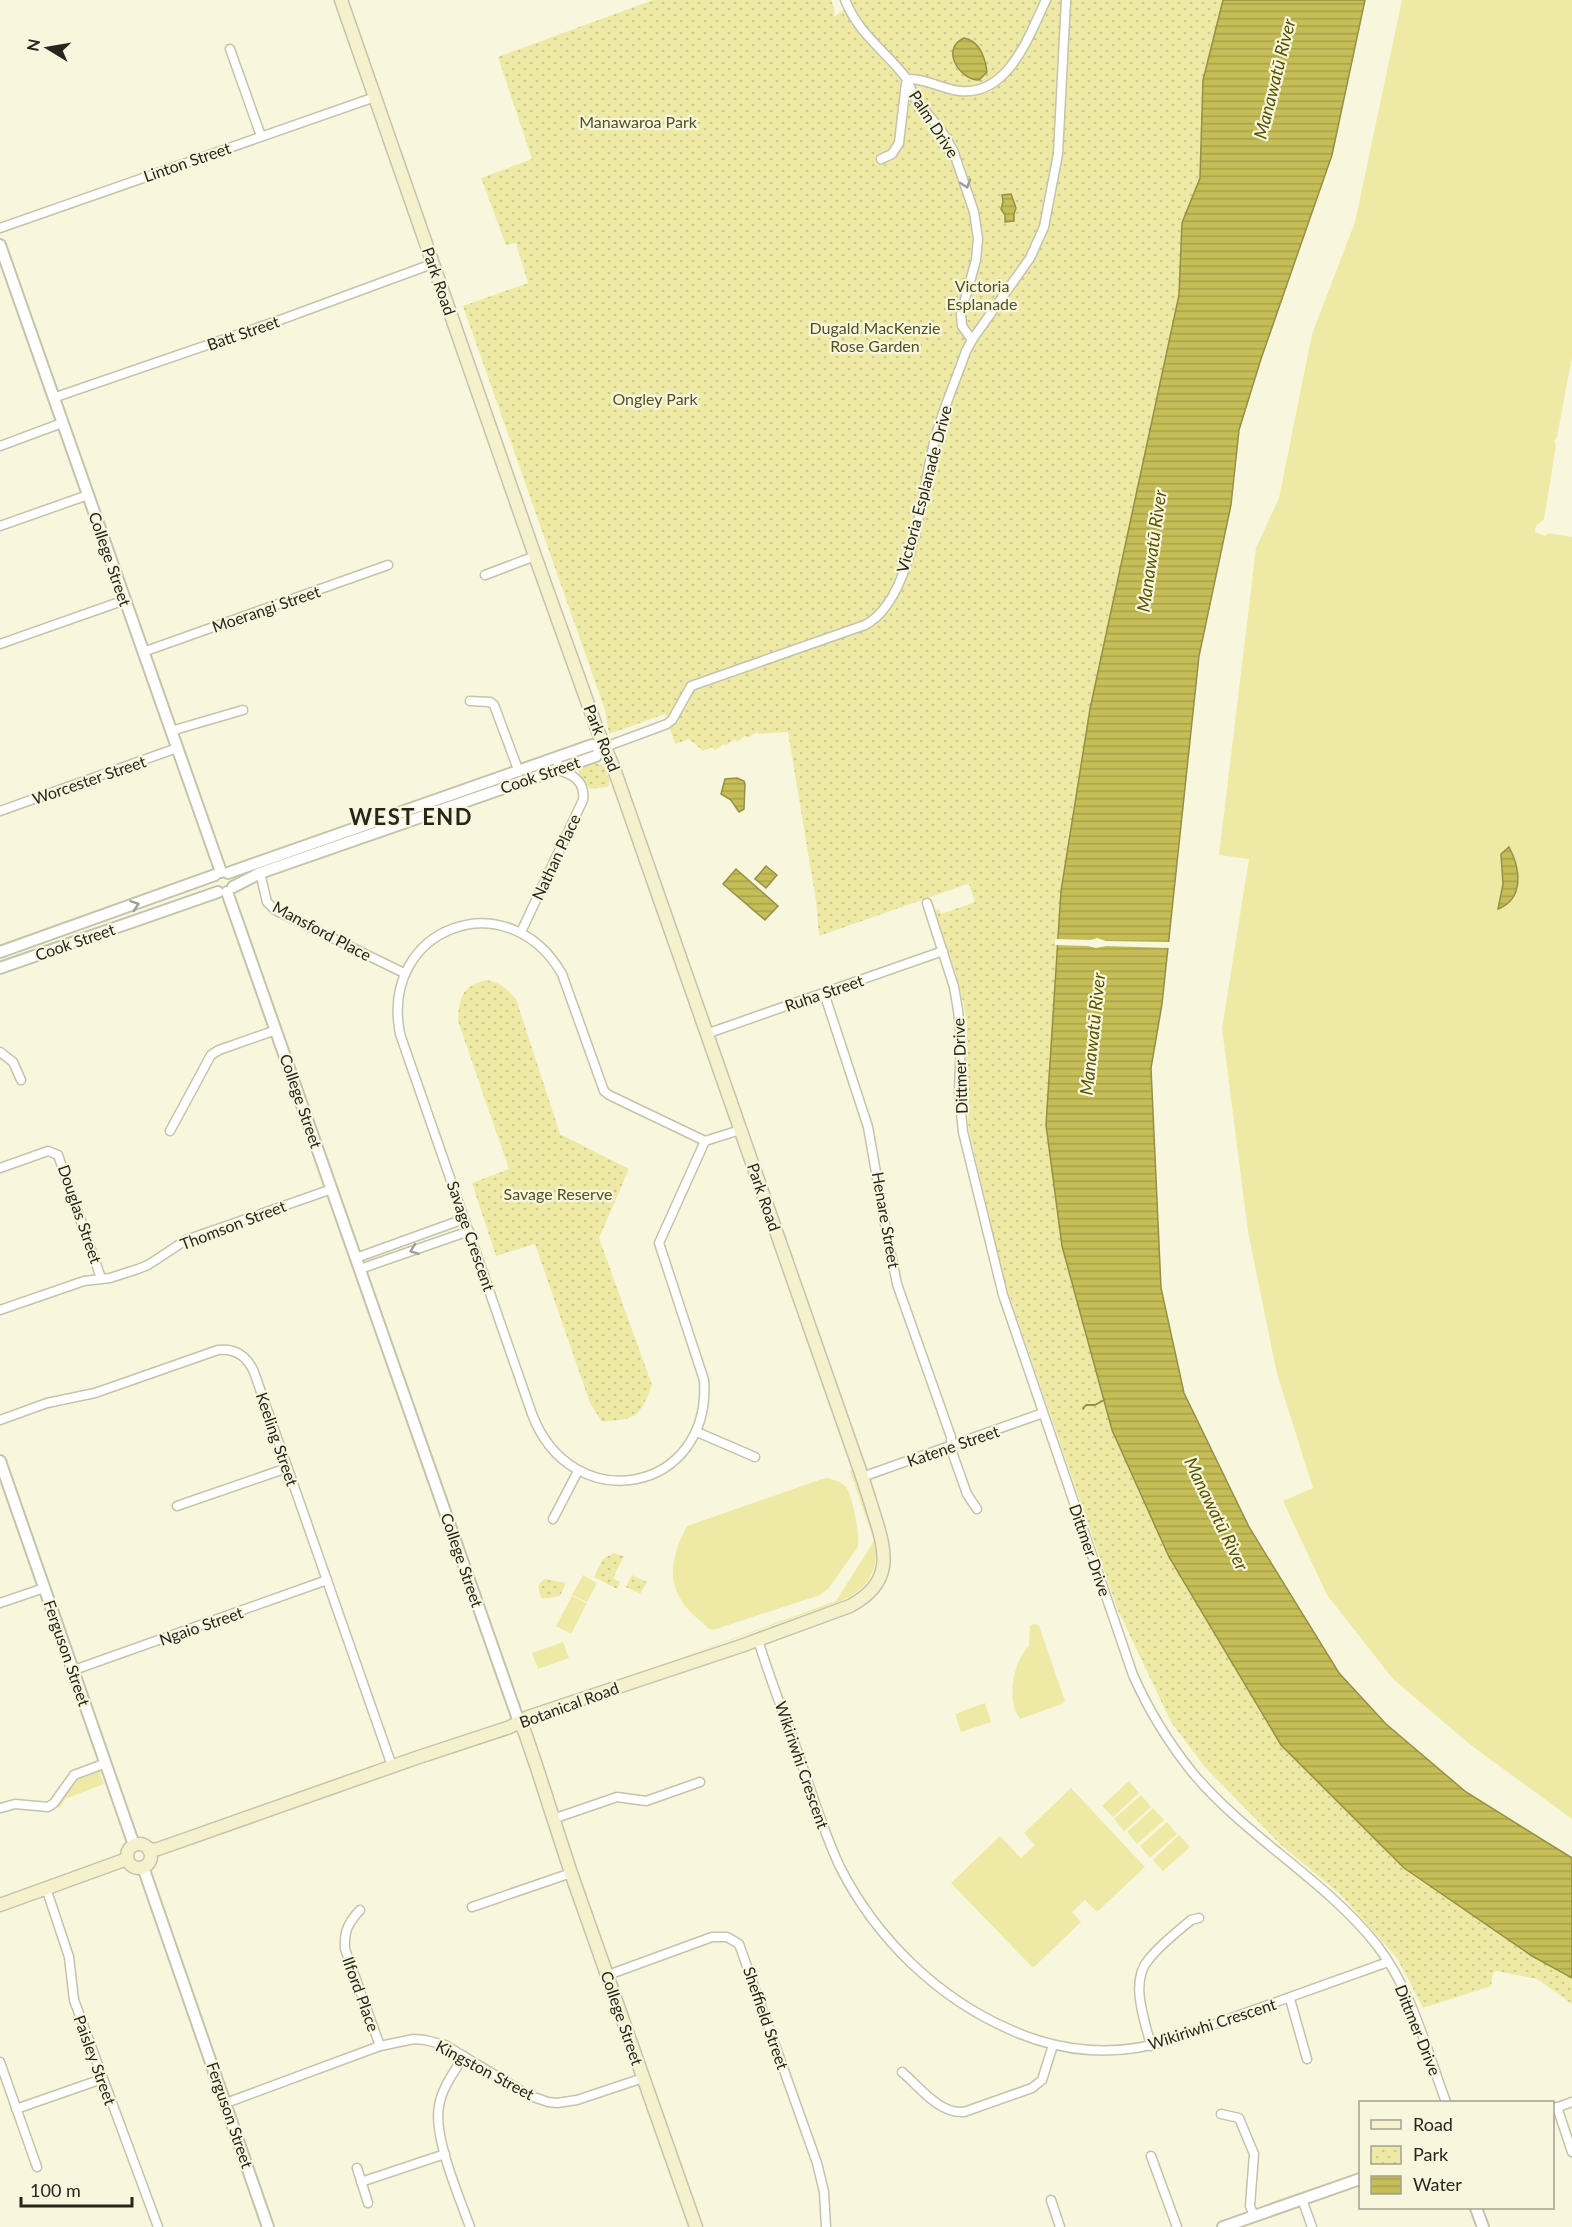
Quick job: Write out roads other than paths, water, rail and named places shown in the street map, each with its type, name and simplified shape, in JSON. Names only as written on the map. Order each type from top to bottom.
[{"type":"main road","name":"Park Road","points":[[341,0],[535,556],[605,747],[862,1477]]},
{"type":"main road","name":"Botanical Road","points":[[149,1850],[510,1727],[558,1706],[758,1640],[850,1606],[868,1594],[883,1568],[884,1547],[862,1477]]},
{"type":"main road","name":"College Street","points":[[519,1722],[536,1765],[571,1872],[696,2227]]},
{"type":"main road","points":[[135,1845],[144,1845],[149,1850],[150,1860],[142,1867],[133,1867],[127,1859],[127,1852],[135,1845]]},
{"type":"main road","points":[[0,1905],[127,1859]]},
{"type":"street","name":"Palm Drive","points":[[845,0],[851,15],[868,39],[893,61],[907,79],[914,97],[941,130],[953,150],[974,212],[978,239],[976,260],[961,314],[962,326],[972,340]]},
{"type":"street","points":[[881,159],[892,154],[899,143],[907,79],[923,80],[958,91],[982,90],[994,83],[1011,65],[1046,0]]},
{"type":"street","name":"Victoria Esplanade Drive","points":[[605,747],[667,724],[672,720],[691,686],[865,625],[887,604],[906,565],[936,435],[972,340],[1030,258],[1044,227],[1058,154],[1066,0]]},
{"type":"street","points":[[230,49],[261,136]]},
{"type":"street","name":"Linton Street","points":[[0,228],[375,97]]},
{"type":"street","name":"College Street","points":[[0,245],[222,874]]},
{"type":"street","name":"Batt Street","points":[[53,398],[280,320],[432,264]]},
{"type":"street","points":[[0,446],[62,423]]},
{"type":"street","points":[[0,526],[88,495]]},
{"type":"street","points":[[485,575],[535,556]]},
{"type":"street","name":"Moerangi Street","points":[[143,652],[388,566]]},
{"type":"street","points":[[0,644],[125,600]]},
{"type":"street","points":[[470,701],[490,702],[494,705],[519,772]]},
{"type":"street","points":[[171,731],[243,710]]},
{"type":"street","name":"Cook Street","points":[[414,814],[519,772],[596,756],[605,747]]},
{"type":"street","name":"Worcester Street","points":[[0,811],[177,748]]},
{"type":"street","name":"Cook Street","points":[[0,968],[226,890],[266,868],[557,763]]},
{"type":"street","name":"Nathan Place","points":[[521,932],[583,800],[583,791],[579,781],[575,776],[563,772],[557,763]]},
{"type":"street","name":"Cook Street","points":[[0,952],[222,874],[266,868]]},
{"type":"street","name":"Mansford Place","points":[[266,868],[267,902],[275,910],[404,973]]},
{"type":"street","points":[[222,874],[234,881],[226,890],[213,884],[222,874]]},
{"type":"street","name":"College Street","points":[[226,890],[519,1722]]},
{"type":"street","name":"Dittmer Drive","points":[[927,903],[943,951],[958,1010],[961,1039],[959,1093],[963,1132],[1003,1295],[1125,1653],[1143,1696],[1162,1730],[1193,1773],[1236,1816],[1330,1896],[1365,1932],[1388,1962],[1408,1998],[1445,2101]]},
{"type":"street","name":"Savage Crescent","points":[[487,924],[521,932],[541,945],[562,974],[604,1091],[654,1118],[705,1141],[658,1243],[704,1380],[704,1402],[697,1432],[675,1459],[657,1471],[639,1479],[610,1480],[578,1470],[554,1453],[537,1426],[400,1034],[397,1003],[404,973],[424,946],[449,930],[462,926],[487,924]]},
{"type":"street","name":"Ruha Street","points":[[706,1034],[943,951]]},
{"type":"street","name":"Henare Street","points":[[824,993],[868,1127],[897,1284],[951,1437],[952,1452],[967,1494],[977,1509]]},
{"type":"street","points":[[170,1131],[211,1055],[276,1030]]},
{"type":"street","points":[[0,1052],[13,1062],[21,1080]]},
{"type":"street","points":[[705,1141],[740,1130]]},
{"type":"street","name":"Douglas Street","points":[[0,1168],[48,1151],[54,1152],[60,1158],[101,1278]]},
{"type":"street","name":"Thomson Street","points":[[0,1310],[84,1281],[110,1278],[148,1265],[186,1240],[332,1189]]},
{"type":"street","points":[[356,1258],[464,1219]]},
{"type":"street","points":[[360,1269],[469,1231]]},
{"type":"street","name":"Keeling Street","points":[[0,1420],[47,1403],[95,1393],[218,1350],[232,1350],[242,1355],[251,1364],[392,1766]]},
{"type":"street","name":"Katene Street","points":[[862,1477],[1043,1413]]},
{"type":"street","points":[[697,1432],[755,1457]]},
{"type":"street","name":"Ferguson Street","points":[[0,1461],[135,1845]]},
{"type":"street","points":[[177,1506],[287,1468]]},
{"type":"street","points":[[553,1519],[578,1470]]},
{"type":"street","name":"Ngaio Street","points":[[74,1670],[327,1580]]},
{"type":"street","points":[[0,1603],[44,1588]]},
{"type":"street","name":"Wikiriwhi Crescent","points":[[758,1640],[830,1845],[868,1914],[903,1955],[953,1998],[1005,2028],[1053,2045],[1098,2051],[1152,2046],[1290,1999],[1388,1962]]},
{"type":"street","points":[[1,1808],[15,1804],[48,1807],[54,1803],[74,1775],[106,1763]]},
{"type":"street","points":[[553,1819],[617,1797],[646,1801],[700,1782]]},
{"type":"street","name":"Ferguson Street","points":[[142,1867],[268,2227]]},
{"type":"street","points":[[472,1907],[571,1872]]},
{"type":"street","name":"Paisley Street","points":[[46,1888],[67,1947],[74,2000],[158,2227]]},
{"type":"street","name":"Ilford Place","points":[[360,1910],[347,1924],[345,1949],[380,2046]]},
{"type":"street","points":[[1152,2046],[1140,1993],[1139,1982],[1142,1971],[1147,1960],[1191,1920],[1199,1918]]},
{"type":"street","name":"Sheffield Street","points":[[608,1975],[712,1937],[727,1937],[739,1944],[817,2163],[824,2192],[826,2227]]},
{"type":"street","points":[[1290,1999],[1307,2059]]},
{"type":"street","name":"Kingston Street","points":[[226,2103],[380,2046],[403,2040],[425,2040],[445,2045],[528,2095],[548,2102],[557,2103],[586,2098],[643,2078]]},
{"type":"street","points":[[903,2072],[942,2107],[964,2112],[1032,2088],[1042,2080],[1053,2045]]},
{"type":"street","points":[[464,2056],[449,2080],[439,2106],[438,2119],[445,2154],[470,2227]]},
{"type":"street","points":[[0,2062],[37,2167]]},
{"type":"street","points":[[16,2109],[102,2079]]},
{"type":"street","points":[[1572,2102],[1555,2108],[1572,2152]]},
{"type":"street","points":[[1221,2114],[1239,2118],[1254,2154],[1250,2206],[1254,2216]]},
{"type":"street","points":[[361,2182],[445,2154]]},
{"type":"street","points":[[1151,2156],[1177,2227]]},
{"type":"street","points":[[357,2168],[368,2203]]},
{"type":"street","points":[[1223,2227],[1359,2179]]},
{"type":"street","points":[[1302,2199],[1312,2227]]},
{"type":"street","points":[[1051,2200],[1060,2227]]},
{"type":"street","points":[[1476,2209],[1483,2227]]},
{"type":"water","name":"Manawatū River","points":[[1223,0],[1365,0],[1332,155],[1261,359],[1239,430],[1231,505],[1199,656],[1162,1004],[1151,1068],[1161,1288],[1184,1393],[1249,1527],[1339,1673],[1386,1724],[1466,1792],[1572,1858],[1572,1978],[1532,1956],[1404,1868],[1281,1745],[1169,1557],[1112,1430],[1062,1246],[1046,1125],[1061,891],[1090,709],[1179,295],[1182,223],[1200,178],[1203,80]]},
{"type":"water","points":[[964,38],[974,42],[983,55],[987,72],[979,80],[966,75],[955,64],[953,49]]},
{"type":"water","points":[[1011,194],[1016,208],[1014,221],[1005,222],[1005,215],[1001,209],[1002,195]]},
{"type":"water","points":[[737,778],[745,784],[744,809],[739,812],[731,800],[721,794],[725,779]]},
{"type":"water","points":[[1509,847],[1516,865],[1518,882],[1512,898],[1498,909],[1503,884],[1501,854]]},
{"type":"water","points":[[766,866],[777,875],[766,888],[755,879]]},
{"type":"water","points":[[736,869],[778,906],[765,920],[723,884]]},
{"type":"waterway","points":[[1083,1409],[1086,1405],[1095,1405],[1104,1400]]},
{"type":"district","name":"WEST END","points":[[411,817]]},
{"type":"park label","name":"Manawaroa Park","points":[[638,122]]},
{"type":"park label","name":"Victoria Esplanade","points":[[982,295]]},
{"type":"park label","name":"Dugald MacKenzie Rose Garden","points":[[875,337]]},
{"type":"park label","name":"Ongley Park","points":[[655,399]]},
{"type":"park label","name":"Savage Reserve","points":[[558,1194]]}]
